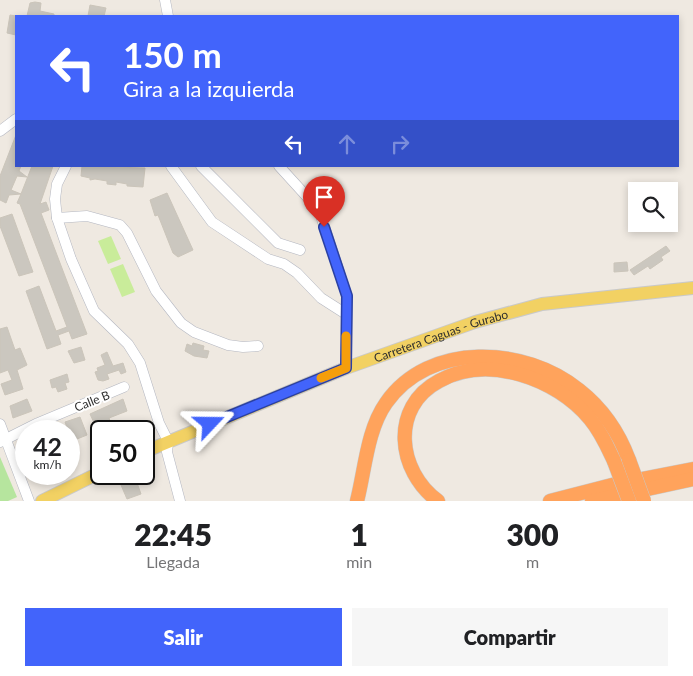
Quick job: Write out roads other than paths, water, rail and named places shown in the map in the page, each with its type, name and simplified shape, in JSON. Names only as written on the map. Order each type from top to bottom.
[{"type":"highway","points":[[357,501],[375,426],[386,403],[402,386],[422,371],[449,360],[481,356],[512,358],[545,369],[560,377],[593,402],[615,432],[629,460],[644,501]]},
{"type":"highway","points":[[438,501],[421,486],[409,467],[405,446],[406,427],[414,405],[433,384],[462,373],[502,371],[518,374],[547,385],[573,402],[590,419],[606,442],[629,501]]},
{"type":"highway","points":[[550,501],[623,482],[693,469]]},
{"type":"highway","points":[[592,501],[693,479]]},
{"type":"main road","name":"Carretera Caguas - Gurabo","points":[[155,447],[346,368],[475,322],[542,304],[693,288]]},
{"type":"main road","points":[[42,501],[90,477]]},
{"type":"street","points":[[165,0],[168,15]]},
{"type":"street","points":[[0,131],[15,120]]},
{"type":"street","points":[[66,167],[57,184],[55,199],[57,218],[71,259],[94,311],[128,344],[140,363],[159,423],[168,441],[167,452],[180,501]]},
{"type":"street","points":[[172,167],[212,222],[265,256],[284,264],[297,273],[321,298],[346,314]]},
{"type":"street","points":[[202,167],[278,242],[300,250]]},
{"type":"street","points":[[280,167],[319,210],[347,296],[346,368]]},
{"type":"street","points":[[57,218],[88,216],[120,225],[127,233],[156,291],[181,323],[194,332],[228,345],[243,348],[258,346]]},
{"type":"street","points":[[265,256],[278,242]]},
{"type":"street","name":"Calle B","points":[[3,441],[38,423],[124,387]]},
{"type":"street","points":[[0,424],[3,441],[30,501]]}]
